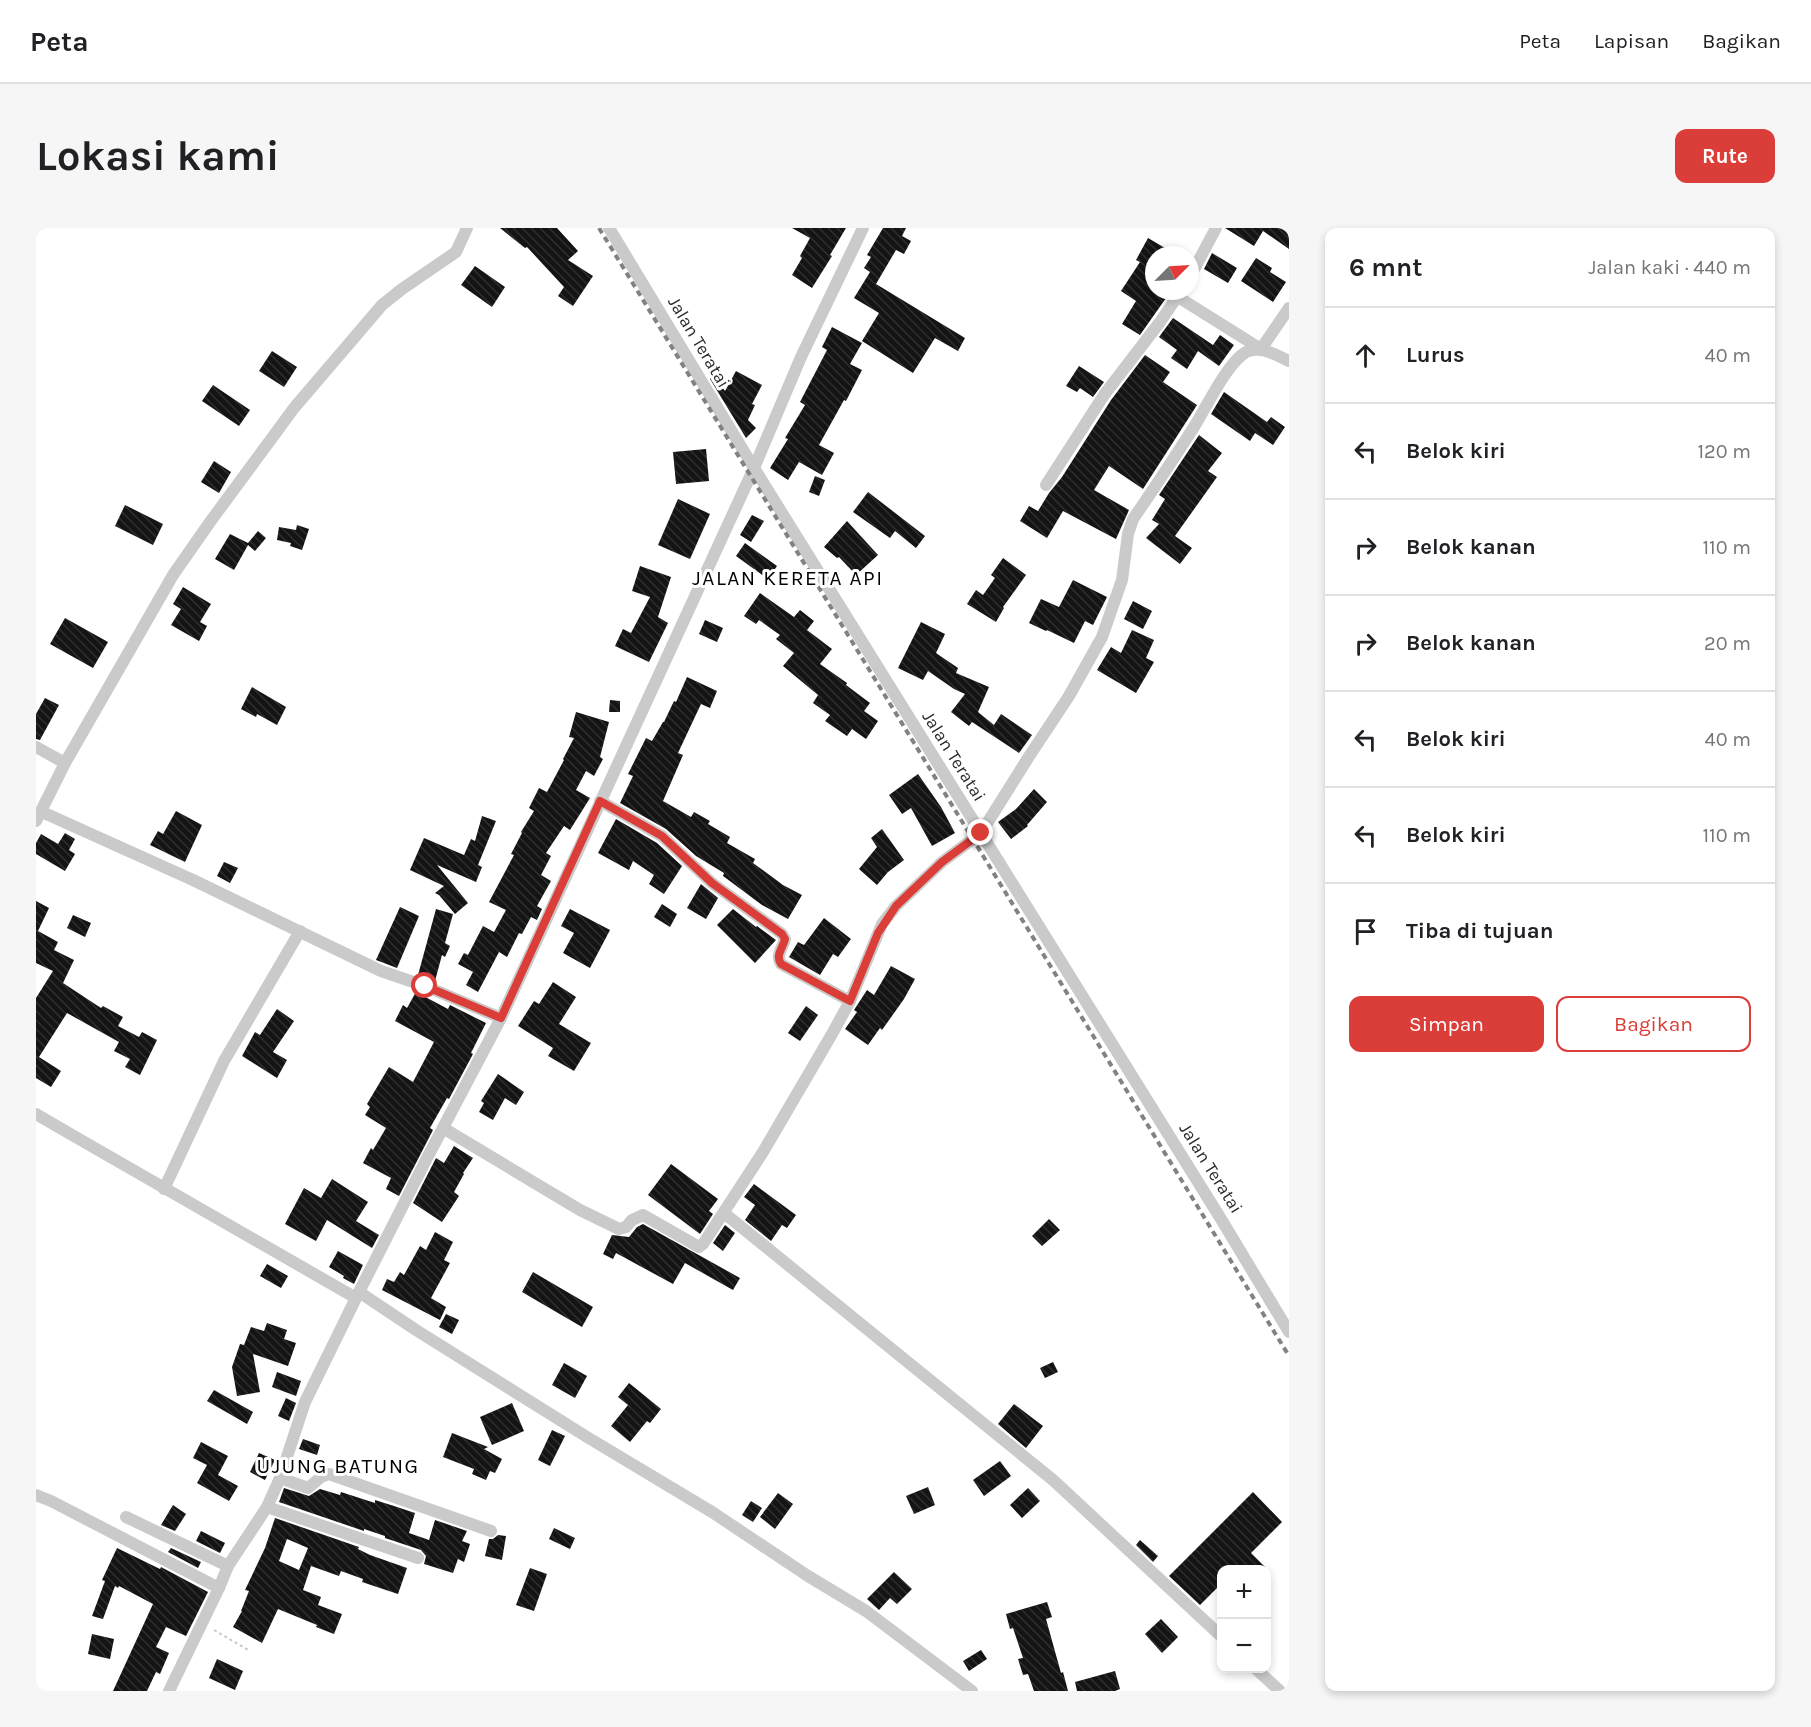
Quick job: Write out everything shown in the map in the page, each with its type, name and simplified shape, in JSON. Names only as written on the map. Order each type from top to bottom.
[{"type":"street","points":[[467,228],[456,252],[382,305],[294,408],[173,575],[65,763],[39,817],[193,880],[381,971],[425,986],[501,1018]]},
{"type":"street","name":"Jalan Teratai","points":[[609,228],[754,468],[1215,1209],[1289,1332]]},
{"type":"street","points":[[169,1691],[228,1566],[267,1507],[280,1478],[305,1402],[357,1295],[501,1018],[754,468],[801,357],[863,228]]},
{"type":"street","points":[[1199,260],[1216,228]]},
{"type":"street","points":[[1046,484],[1104,395],[1176,300]]},
{"type":"street","points":[[1189,300],[1261,349],[1289,361]]},
{"type":"street","points":[[443,1128],[580,1210],[619,1228],[626,1227],[632,1220],[643,1215],[699,1247],[703,1244],[770,1141],[850,1001],[878,933],[896,906],[942,862],[981,833],[1070,696],[1102,638],[1122,580],[1128,534],[1133,519],[1227,372],[1247,351],[1261,349],[1289,308]]},
{"type":"street","points":[[36,747],[65,763]]},
{"type":"street","points":[[600,801],[662,836],[712,883],[782,934],[785,939],[778,955],[781,964],[850,1001]]},
{"type":"street","points":[[164,1190],[224,1060],[300,931]]},
{"type":"street","points":[[36,1114],[164,1190],[357,1295],[712,1512],[866,1611],[972,1691]]},
{"type":"street","points":[[724,1213],[1053,1480],[1217,1633]]},
{"type":"street","points":[[280,1478],[308,1488],[316,1480],[329,1474],[491,1531]]},
{"type":"street","points":[[36,1495],[219,1588]]},
{"type":"street","points":[[267,1507],[418,1558]]},
{"type":"street","points":[[126,1517],[228,1566]]},
{"type":"street","points":[[1261,1673],[1280,1691]]},
{"type":"path","points":[[201,1622],[250,1651]]},
{"type":"building","points":[[500,228],[557,228],[578,251],[568,260],[593,276],[573,306],[558,296],[564,287],[527,247],[525,248]]},
{"type":"building","points":[[792,228],[846,228],[812,288],[792,275],[810,238]]},
{"type":"building","points":[[883,228],[906,228],[902,236],[911,241],[904,254],[896,250],[876,284],[965,338],[958,351],[935,338],[913,373],[862,341],[879,313],[854,298],[870,272],[864,268],[871,257],[867,255]]},
{"type":"building","points":[[1225,228],[1285,228],[1289,231],[1289,249],[1263,231],[1254,246]]},
{"type":"building","points":[[1148,238],[1162,246],[1145,246],[1145,300],[1165,300],[1140,335],[1122,324],[1136,301],[1121,291],[1140,262],[1136,260]]},
{"type":"building","points":[[1212,253],[1237,268],[1228,283],[1204,269]]},
{"type":"building","points":[[1256,258],[1272,268],[1270,272],[1286,282],[1273,302],[1241,281]]},
{"type":"building","points":[[475,266],[505,287],[492,307],[461,285]]},
{"type":"building","points":[[1173,318],[1213,345],[1220,335],[1234,345],[1219,366],[1198,351],[1187,369],[1171,358],[1177,350],[1159,337]]},
{"type":"building","points":[[832,327],[862,343],[850,364],[862,370],[819,445],[834,453],[822,475],[799,462],[788,480],[770,468],[805,405],[800,402],[827,350],[822,347]]},
{"type":"building","points":[[272,351],[297,367],[284,387],[259,371]]},
{"type":"building","points":[[1145,355],[1170,372],[1163,382],[1197,405],[1143,489],[1109,466],[1094,490],[1129,510],[1116,539],[1063,511],[1047,538],[1020,521],[1029,506],[1038,511],[1111,400]]},
{"type":"building","points":[[1079,366],[1104,382],[1093,397],[1080,388],[1077,392],[1066,386]]},
{"type":"building","points":[[736,371],[762,385],[752,404],[755,405],[748,420],[756,428],[746,438],[710,379],[714,376],[725,391]]},
{"type":"building","points":[[213,385],[250,410],[239,426],[202,401]]},
{"type":"building","points":[[1224,392],[1267,422],[1271,417],[1285,427],[1273,445],[1255,433],[1250,441],[1211,414]]},
{"type":"building","points":[[1199,435],[1222,453],[1208,471],[1217,477],[1175,536],[1192,548],[1180,564],[1146,538],[1159,524],[1152,520],[1165,499],[1159,495]]},
{"type":"building","points":[[706,449],[709,481],[676,484],[673,452]]},
{"type":"building","points":[[214,461],[231,472],[219,493],[201,482]]},
{"type":"building","points":[[815,476],[825,480],[819,496],[809,492]]},
{"type":"building","points":[[868,492],[925,536],[916,548],[895,531],[890,538],[853,512]]},
{"type":"building","points":[[678,499],[710,514],[690,559],[658,545]]},
{"type":"building","points":[[125,505],[163,524],[153,545],[115,526]]},
{"type":"building","points":[[752,515],[764,521],[751,542],[740,535]]},
{"type":"building","points":[[847,521],[878,555],[856,575],[839,557],[837,558],[824,547]]},
{"type":"building","points":[[297,525],[309,529],[302,550],[290,546],[291,543],[277,540],[279,527],[296,530]]},
{"type":"building","points":[[258,531],[266,538],[255,551],[248,545],[234,570],[215,559],[230,534],[248,543]]},
{"type":"building","points":[[745,543],[777,566],[768,579],[736,556]]},
{"type":"building","points":[[1003,558],[1026,575],[1003,607],[996,622],[967,604],[976,590],[983,595],[995,578],[991,575]]},
{"type":"building","points":[[640,566],[671,577],[658,617],[668,623],[649,662],[615,646],[623,629],[631,633],[650,597],[632,591]]},
{"type":"building","points":[[1073,580],[1107,597],[1093,625],[1085,621],[1074,643],[1029,623],[1041,599],[1059,607]]},
{"type":"building","points":[[183,587],[211,604],[200,622],[207,626],[199,641],[171,625],[181,609],[173,604]]},
{"type":"building","points":[[760,593],[794,617],[800,610],[814,621],[807,630],[832,649],[820,664],[870,703],[864,711],[878,721],[866,739],[852,729],[847,736],[825,721],[830,715],[813,703],[818,695],[783,666],[794,653],[776,639],[780,635],[759,620],[756,624],[744,616]]},
{"type":"building","points":[[1133,601],[1152,611],[1143,629],[1124,619]]},
{"type":"building","points":[[65,618],[108,642],[93,668],[50,644]]},
{"type":"building","points":[[705,620],[723,628],[717,642],[699,634]]},
{"type":"building","points":[[921,622],[945,634],[936,653],[958,668],[956,673],[989,687],[978,712],[994,725],[1001,714],[1032,735],[1019,753],[972,722],[969,726],[951,712],[965,694],[928,671],[923,680],[898,668]]},
{"type":"building","points":[[1132,630],[1154,640],[1146,658],[1154,662],[1136,693],[1097,670],[1111,647],[1121,653]]},
{"type":"building","points":[[687,677],[717,691],[710,708],[701,704],[678,753],[683,755],[663,801],[691,817],[694,812],[710,821],[708,824],[730,837],[727,843],[755,859],[753,863],[783,885],[802,895],[788,919],[762,905],[723,876],[724,873],[696,856],[666,829],[620,803],[633,776],[628,774],[646,738],[652,741],[674,701],[676,702]]},
{"type":"building","points":[[252,687],[286,707],[277,725],[257,714],[256,717],[241,709]]},
{"type":"building","points":[[45,698],[59,705],[40,740],[36,739],[36,714]]},
{"type":"building","points":[[610,700],[620,701],[620,712],[609,712]]},
{"type":"building","points":[[576,712],[609,722],[600,757],[603,759],[594,776],[586,771],[576,790],[590,798],[570,830],[564,826],[546,853],[551,856],[541,875],[551,881],[537,906],[542,909],[537,920],[531,917],[522,934],[519,933],[507,957],[499,952],[478,992],[466,985],[473,972],[458,964],[464,953],[468,955],[483,926],[494,932],[506,910],[489,902],[514,855],[511,854],[521,832],[534,811],[529,808],[539,788],[547,792],[564,760],[574,738],[569,737]]},
{"type":"building","points":[[918,774],[941,807],[955,833],[932,846],[911,808],[902,814],[889,795]]},
{"type":"building","points":[[1034,789],[1047,802],[1028,826],[1011,839],[998,822],[1016,809]]},
{"type":"building","points":[[176,811],[202,825],[185,862],[150,845],[158,831],[163,834]]},
{"type":"building","points":[[482,816],[496,821],[478,865],[482,867],[476,882],[437,865],[468,903],[455,914],[435,893],[444,886],[410,870],[424,838],[464,855],[471,839],[475,841]]},
{"type":"building","points":[[616,819],[657,843],[682,866],[664,894],[649,884],[654,875],[633,861],[629,870],[598,853]]},
{"type":"building","points":[[882,829],[904,860],[888,872],[877,885],[859,869],[877,847],[871,838]]},
{"type":"building","points":[[65,833],[75,839],[69,850],[75,854],[65,871],[36,854],[36,843],[41,834],[58,844]]},
{"type":"building","points":[[224,862],[238,868],[230,883],[217,876]]},
{"type":"building","points":[[701,884],[718,898],[706,919],[687,908]]},
{"type":"building","points":[[36,901],[49,908],[38,931],[58,942],[54,950],[74,960],[63,983],[101,1008],[103,1006],[123,1017],[118,1026],[139,1037],[142,1032],[157,1040],[140,1075],[125,1067],[130,1059],[114,1051],[119,1042],[67,1013],[39,1057],[61,1071],[51,1087],[36,1078],[36,998],[53,971],[36,963]]},
{"type":"building","points":[[662,904],[677,914],[670,927],[654,917]]},
{"type":"building","points":[[400,907],[419,916],[397,968],[376,960]]},
{"type":"building","points":[[436,909],[453,914],[445,943],[450,946],[445,957],[442,955],[435,981],[418,975]]},
{"type":"building","points":[[570,909],[610,930],[590,968],[563,953],[574,933],[561,926]]},
{"type":"building","points":[[733,909],[776,940],[755,963],[717,925]]},
{"type":"building","points":[[73,915],[91,923],[85,937],[67,928]]},
{"type":"building","points":[[824,918],[851,939],[838,957],[833,954],[820,975],[789,957],[798,942],[804,945]]},
{"type":"building","points":[[891,966],[915,979],[882,1030],[880,1028],[868,1045],[845,1029],[857,1012],[854,1010],[867,990],[874,995]]},
{"type":"building","points":[[553,982],[576,997],[559,1024],[591,1043],[574,1071],[548,1056],[553,1048],[518,1026],[534,1001],[539,1004]]},
{"type":"building","points":[[416,992],[448,1009],[450,1005],[486,1023],[471,1053],[473,1054],[449,1099],[447,1098],[430,1128],[433,1130],[399,1196],[386,1189],[391,1178],[363,1163],[386,1128],[365,1115],[370,1107],[367,1104],[389,1067],[413,1082],[434,1042],[395,1021],[403,1005],[407,1008]]},
{"type":"building","points":[[806,1006],[818,1015],[800,1041],[788,1033]]},
{"type":"building","points":[[277,1009],[294,1021],[273,1052],[287,1060],[277,1078],[242,1056],[255,1032],[260,1035]]},
{"type":"building","points":[[498,1074],[524,1092],[516,1105],[505,1098],[493,1120],[479,1112],[484,1103],[481,1101]]},
{"type":"building","points":[[454,1146],[473,1158],[454,1192],[459,1196],[442,1222],[413,1203],[436,1158],[444,1163]]},
{"type":"building","points":[[671,1164],[718,1199],[709,1211],[713,1214],[700,1234],[648,1195]]},
{"type":"building","points":[[332,1179],[368,1202],[356,1221],[379,1235],[372,1248],[327,1220],[316,1241],[285,1224],[304,1188],[321,1198]]},
{"type":"building","points":[[754,1184],[796,1215],[787,1228],[782,1225],[771,1241],[745,1220],[755,1205],[744,1197]]},
{"type":"building","points":[[1049,1219],[1060,1230],[1042,1246],[1032,1236]]},
{"type":"building","points":[[643,1224],[740,1278],[733,1290],[685,1263],[673,1284],[616,1253],[613,1259],[603,1254],[612,1235],[629,1237],[637,1227]]},
{"type":"building","points":[[725,1225],[735,1233],[723,1251],[713,1243]]},
{"type":"building","points":[[435,1232],[453,1242],[444,1260],[450,1263],[431,1298],[446,1307],[440,1320],[382,1290],[387,1279],[394,1282],[400,1272],[404,1275],[420,1246],[426,1250]]},
{"type":"building","points":[[338,1251],[363,1265],[354,1284],[329,1267]]},
{"type":"building","points":[[267,1264],[288,1276],[281,1288],[260,1276]]},
{"type":"building","points":[[533,1272],[593,1307],[582,1327],[522,1292]]},
{"type":"building","points":[[446,1314],[459,1320],[452,1334],[439,1327]]},
{"type":"building","points":[[267,1323],[287,1330],[284,1339],[296,1343],[288,1366],[253,1354],[260,1392],[237,1396],[232,1367],[240,1344],[244,1345],[251,1327],[264,1331]]},
{"type":"building","points":[[1053,1362],[1058,1372],[1045,1378],[1040,1368]]},
{"type":"building","points":[[564,1363],[587,1376],[575,1398],[552,1385]]},
{"type":"building","points":[[277,1372],[301,1381],[296,1396],[272,1387]]},
{"type":"building","points":[[629,1383],[661,1409],[650,1423],[647,1421],[630,1442],[611,1426],[628,1405],[618,1397]]},
{"type":"building","points":[[214,1390],[253,1412],[247,1424],[207,1401]]},
{"type":"building","points":[[286,1398],[296,1403],[289,1421],[278,1416]]},
{"type":"building","points":[[512,1403],[524,1431],[492,1445],[480,1417]]},
{"type":"building","points":[[1014,1404],[1043,1426],[1026,1448],[998,1424]]},
{"type":"building","points":[[552,1430],[565,1436],[550,1466],[538,1460]]},
{"type":"building","points":[[452,1433],[488,1447],[484,1449],[502,1459],[495,1473],[490,1471],[486,1480],[472,1474],[474,1469],[443,1457]]},
{"type":"building","points":[[303,1439],[320,1445],[317,1455],[299,1449]]},
{"type":"building","points":[[201,1442],[228,1456],[218,1475],[238,1486],[229,1501],[197,1483],[207,1465],[193,1458]]},
{"type":"building","points":[[259,1453],[275,1460],[265,1480],[250,1472]]},
{"type":"building","points":[[1000,1461],[1011,1476],[984,1496],[973,1480]]},
{"type":"building","points":[[928,1487],[935,1505],[914,1514],[906,1496]]},
{"type":"building","points":[[284,1488],[309,1496],[320,1489],[340,1495],[341,1492],[415,1513],[409,1533],[429,1540],[435,1520],[467,1531],[462,1541],[470,1544],[464,1562],[458,1559],[453,1573],[424,1564],[426,1556],[421,1550],[279,1502]]},
{"type":"building","points":[[1028,1488],[1040,1501],[1022,1518],[1010,1505]]},
{"type":"building","points":[[1253,1492],[1282,1522],[1251,1553],[1263,1565],[1217,1565],[1217,1588],[1200,1605],[1169,1576]]},
{"type":"building","points":[[778,1493],[793,1504],[775,1529],[760,1517]]},
{"type":"building","points":[[751,1501],[762,1508],[753,1522],[742,1515]]},
{"type":"building","points":[[173,1505],[186,1514],[175,1531],[161,1525]]},
{"type":"building","points":[[275,1518],[359,1547],[358,1549],[370,1555],[407,1568],[398,1594],[362,1582],[363,1579],[341,1571],[339,1576],[311,1566],[303,1590],[321,1597],[318,1605],[342,1614],[334,1634],[278,1609],[262,1643],[233,1627],[249,1591],[245,1590],[265,1548]],"holes":[[[287,1539],[308,1548],[299,1570],[279,1561]]]},
{"type":"building","points":[[554,1528],[575,1538],[570,1549],[549,1539]]},
{"type":"building","points":[[201,1531],[225,1543],[220,1553],[196,1541]]},
{"type":"building","points":[[498,1535],[506,1536],[502,1560],[485,1556],[489,1539]]},
{"type":"building","points":[[1140,1540],[1158,1556],[1153,1562],[1136,1545]]},
{"type":"building","points":[[117,1548],[160,1569],[161,1567],[208,1592],[186,1636],[166,1627],[156,1647],[169,1653],[160,1674],[156,1672],[147,1691],[113,1691],[153,1604],[115,1586],[103,1619],[92,1616],[105,1581],[102,1580]]},
{"type":"building","points":[[171,1548],[201,1562],[198,1568],[168,1552]]},
{"type":"building","points":[[530,1568],[547,1574],[534,1611],[516,1605]]},
{"type":"building","points":[[894,1572],[912,1589],[897,1604],[890,1598],[879,1610],[867,1599]]},
{"type":"building","points":[[1047,1602],[1052,1617],[1046,1619],[1068,1691],[1034,1691],[1028,1674],[1023,1675],[1018,1659],[1023,1658],[1006,1614]]},
{"type":"building","points":[[1161,1619],[1178,1637],[1162,1653],[1145,1634]]},
{"type":"building","points":[[92,1634],[114,1639],[110,1659],[88,1654]]},
{"type":"building","points":[[981,1650],[987,1659],[969,1671],[963,1661]]},
{"type":"building","points":[[217,1659],[243,1671],[235,1690],[209,1678]]},
{"type":"building","points":[[1115,1671],[1120,1689],[1077,1691],[1075,1682]]},
{"type":"railway","points":[[599,228],[1289,1356]]},
{"type":"district","name":"JALAN KERETA API","points":[[788,578]]},
{"type":"district","name":"UJUNG BATUNG","points":[[338,1466]]},
{"type":"route","points":[[425,986],[501,1018],[600,801],[662,836],[712,883],[782,934],[785,942],[778,955],[781,964],[850,1001],[882,924],[896,906],[942,862],[981,833]]}]
